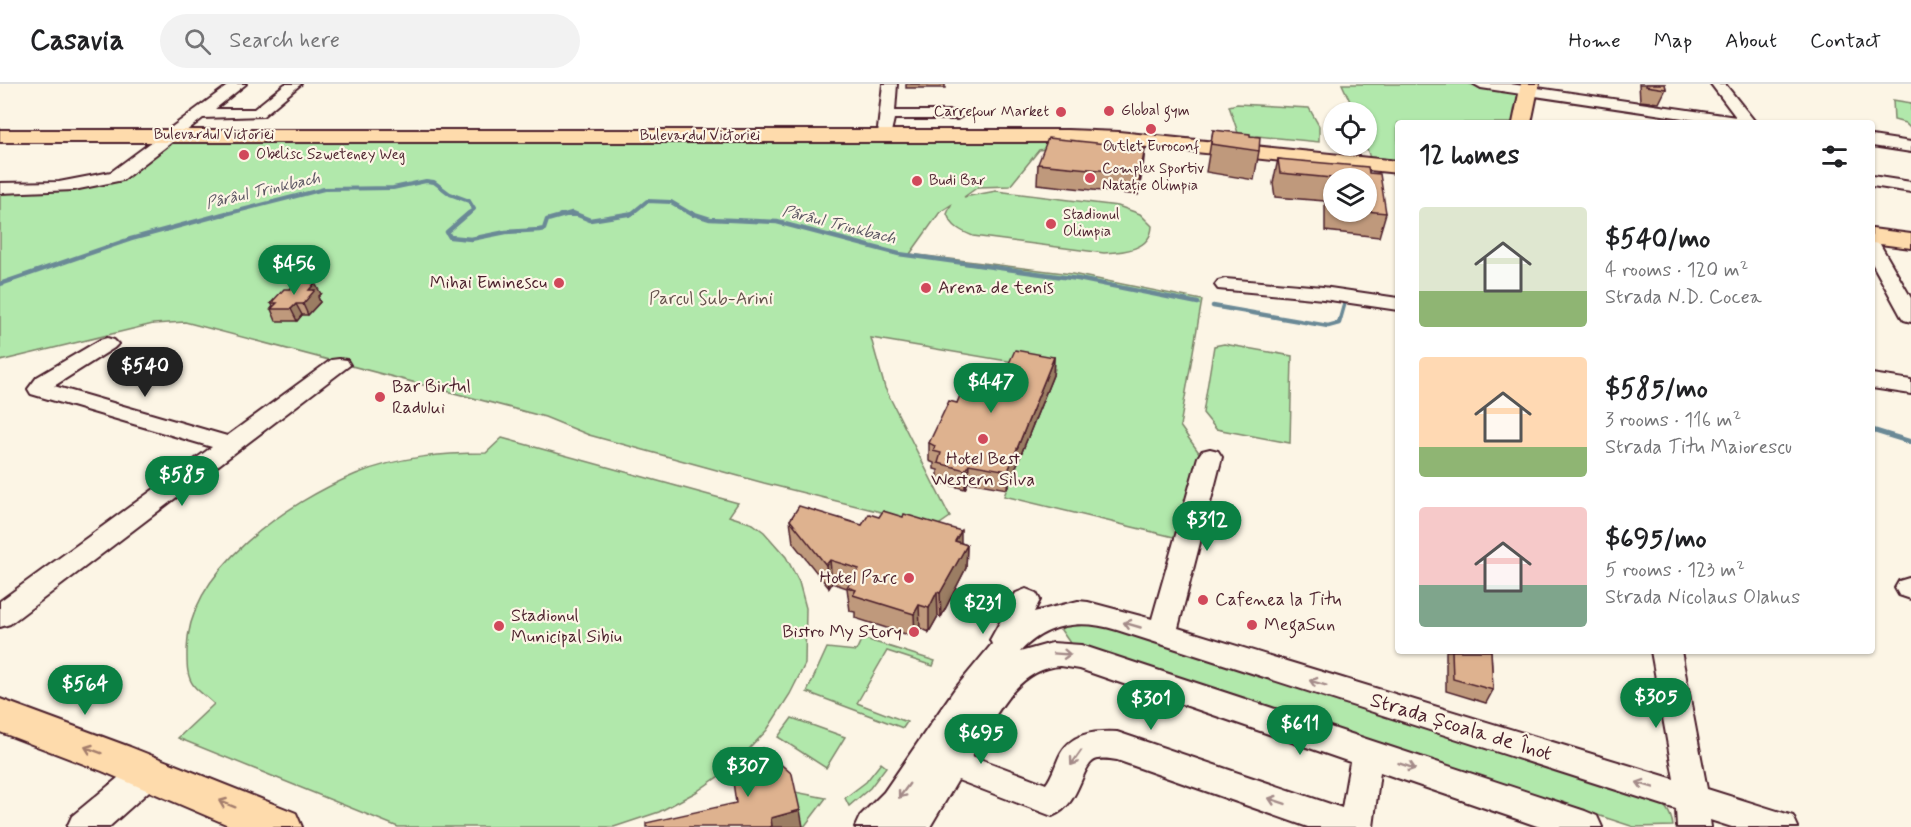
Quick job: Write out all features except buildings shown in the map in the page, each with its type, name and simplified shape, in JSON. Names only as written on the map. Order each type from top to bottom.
[{"type":"main road","points":[[1523,120],[1529,88]]},
{"type":"main road","name":"Bulevardul Victoriei","points":[[0,136],[1113,137],[1395,167]]},
{"type":"main road","points":[[1875,239],[1911,241]]},
{"type":"main road","points":[[0,715],[281,827]]},
{"type":"street","points":[[0,188],[42,189],[101,181],[117,176],[239,84]]},
{"type":"street","points":[[242,127],[294,84]]},
{"type":"street","points":[[885,136],[890,84]]},
{"type":"street","points":[[1481,84],[1529,88],[1729,120]]},
{"type":"street","points":[[1718,84],[1746,120]]},
{"type":"street","points":[[925,115],[928,95]]},
{"type":"street","points":[[200,114],[258,113]]},
{"type":"street","points":[[887,115],[957,115]]},
{"type":"street","points":[[1875,141],[1911,147]]},
{"type":"street","points":[[1875,181],[1911,187]]},
{"type":"street","points":[[1875,241],[1911,316]]},
{"type":"street","points":[[1225,285],[1323,293],[1395,304]]},
{"type":"street","points":[[106,344],[45,382],[39,389],[230,445]]},
{"type":"street","points":[[0,616],[339,365]]},
{"type":"street","points":[[1875,381],[1911,387]]},
{"type":"street","points":[[1162,634],[1210,458]]},
{"type":"street","name":"Strada Școala de Înot","points":[[998,673],[1010,640],[1023,630],[1035,609],[1091,613],[1162,634],[1694,814],[1781,827]]},
{"type":"street","points":[[872,827],[893,807],[998,673],[1038,656],[1067,653],[1585,827]]},
{"type":"street","points":[[1667,654],[1694,814]]},
{"type":"street","points":[[911,827],[954,763],[987,705],[998,673]]},
{"type":"street","points":[[954,763],[1052,801],[1074,760],[1083,749],[1094,744],[1105,744],[1129,750],[1354,827],[1367,753]]},
{"type":"street","points":[[84,827],[147,773]]},
{"type":"green space","points":[[1342,84],[1467,84],[1523,92],[1517,120],[1395,120],[1395,161],[1370,158],[1369,156],[1377,156],[1377,102],[1350,102]]},
{"type":"green space","points":[[1893,100],[1911,103],[1911,129],[1905,123],[1894,120]]},
{"type":"green space","points":[[1237,104],[1309,108],[1319,126],[1319,142],[1257,136],[1256,146],[1242,145],[1229,106]]},
{"type":"green space","name":"Parcul Sub-Arini","points":[[172,136],[1051,136],[1050,148],[1039,150],[1010,186],[978,187],[964,197],[996,191],[1118,206],[1140,214],[1152,226],[1147,240],[1135,248],[1104,253],[973,236],[951,222],[947,214],[951,205],[940,212],[910,254],[1072,274],[1202,300],[1180,426],[1200,454],[1178,538],[1004,496],[1055,369],[871,338],[885,388],[950,517],[937,526],[764,483],[589,435],[545,417],[185,322],[153,324],[0,361],[0,188],[101,181]]},
{"type":"green space","points":[[1224,344],[1292,356],[1290,443],[1216,429],[1203,413],[1214,346]]},
{"type":"green space","name":"Stadionul Municipal Sibiu","points":[[502,438],[738,503],[729,516],[753,524],[764,532],[786,557],[799,582],[806,608],[805,664],[790,694],[767,730],[732,767],[696,792],[659,812],[614,827],[398,827],[178,738],[214,704],[194,686],[188,673],[187,650],[192,620],[204,592],[223,566],[247,542],[301,502],[356,474],[420,457],[486,453]]},
{"type":"green space","points":[[1080,616],[1654,796],[1669,812],[1673,826],[1634,827],[1070,643],[1061,630],[1063,623]]},
{"type":"green space","points":[[862,638],[935,661],[933,666],[887,651],[857,703],[907,722],[903,728],[807,692],[827,648],[856,651]]},
{"type":"green space","points":[[792,718],[845,737],[826,768],[778,737]]},
{"type":"green space","points":[[881,763],[886,767],[870,788],[849,806],[845,798],[866,782]]},
{"type":"green space","points":[[795,792],[826,798],[804,827],[803,827]]},
{"type":"waterway","name":"Pârâul Trinkbach","points":[[222,215],[324,189],[393,188],[426,181],[434,182],[450,194],[469,201],[474,209],[467,215]]},
{"type":"waterway","name":"Pârâul Trinkbach","points":[[632,213],[647,201],[671,202],[693,215]]},
{"type":"waterway","name":"Pârâul Trinkbach","points":[[0,284],[131,239],[227,213]]},
{"type":"waterway","name":"Pârâul Trinkbach","points":[[469,213],[447,232],[450,237],[471,239],[506,232],[539,230],[544,229],[547,220],[565,215]]},
{"type":"waterway","name":"Pârâul Trinkbach","points":[[565,215],[572,213]]},
{"type":"waterway","name":"Pârâul Trinkbach","points":[[573,213],[590,220],[632,213]]},
{"type":"waterway","name":"Pârâul Trinkbach","points":[[691,213],[710,219],[777,222],[899,254],[1078,279],[1198,303]]},
{"type":"waterway","name":"Pârâul Trinkbach","points":[[560,215],[565,215]]},
{"type":"waterway","name":"Pârâul Trinkbach","points":[[565,215],[577,215]]},
{"type":"waterway","name":"Pârâul Trinkbach","points":[[1213,306],[1328,326],[1339,323],[1345,302],[1349,300]]},
{"type":"waterway","name":"Pârâul Trinkbach","points":[[1875,431],[1911,442]]},
{"type":"place","name":"Global gym","points":[[1109,111]]},
{"type":"place","name":"Carrefour Market","points":[[1061,112]]},
{"type":"place","name":"Outlet Euroconf","points":[[1151,129]]},
{"type":"place","name":"Obelisc Szweteney Weg","points":[[244,155]]},
{"type":"place","name":"Complex Sportiv Natație Olimpia","points":[[1090,178]]},
{"type":"place","name":"Budi Bar","points":[[917,181]]},
{"type":"place","name":"Stadionul Olimpia","points":[[1051,224]]},
{"type":"place","name":"Mihai Eminescu","points":[[559,283]]},
{"type":"place","name":"Arena de tenis","points":[[926,288]]},
{"type":"place","name":"Bar Birtul Radului","points":[[380,397]]},
{"type":"place","name":"Hotel Best Western Silva","points":[[983,439]]},
{"type":"place","name":"Hotel Parc","points":[[909,578]]},
{"type":"place","name":"Cafenea la Titu","points":[[1203,600]]},
{"type":"place","name":"MegaSun","points":[[1252,625]]},
{"type":"place","name":"Stadionul Municipal Sibiu","points":[[499,626]]},
{"type":"place","name":"Bistro My Story","points":[[914,632]]}]
